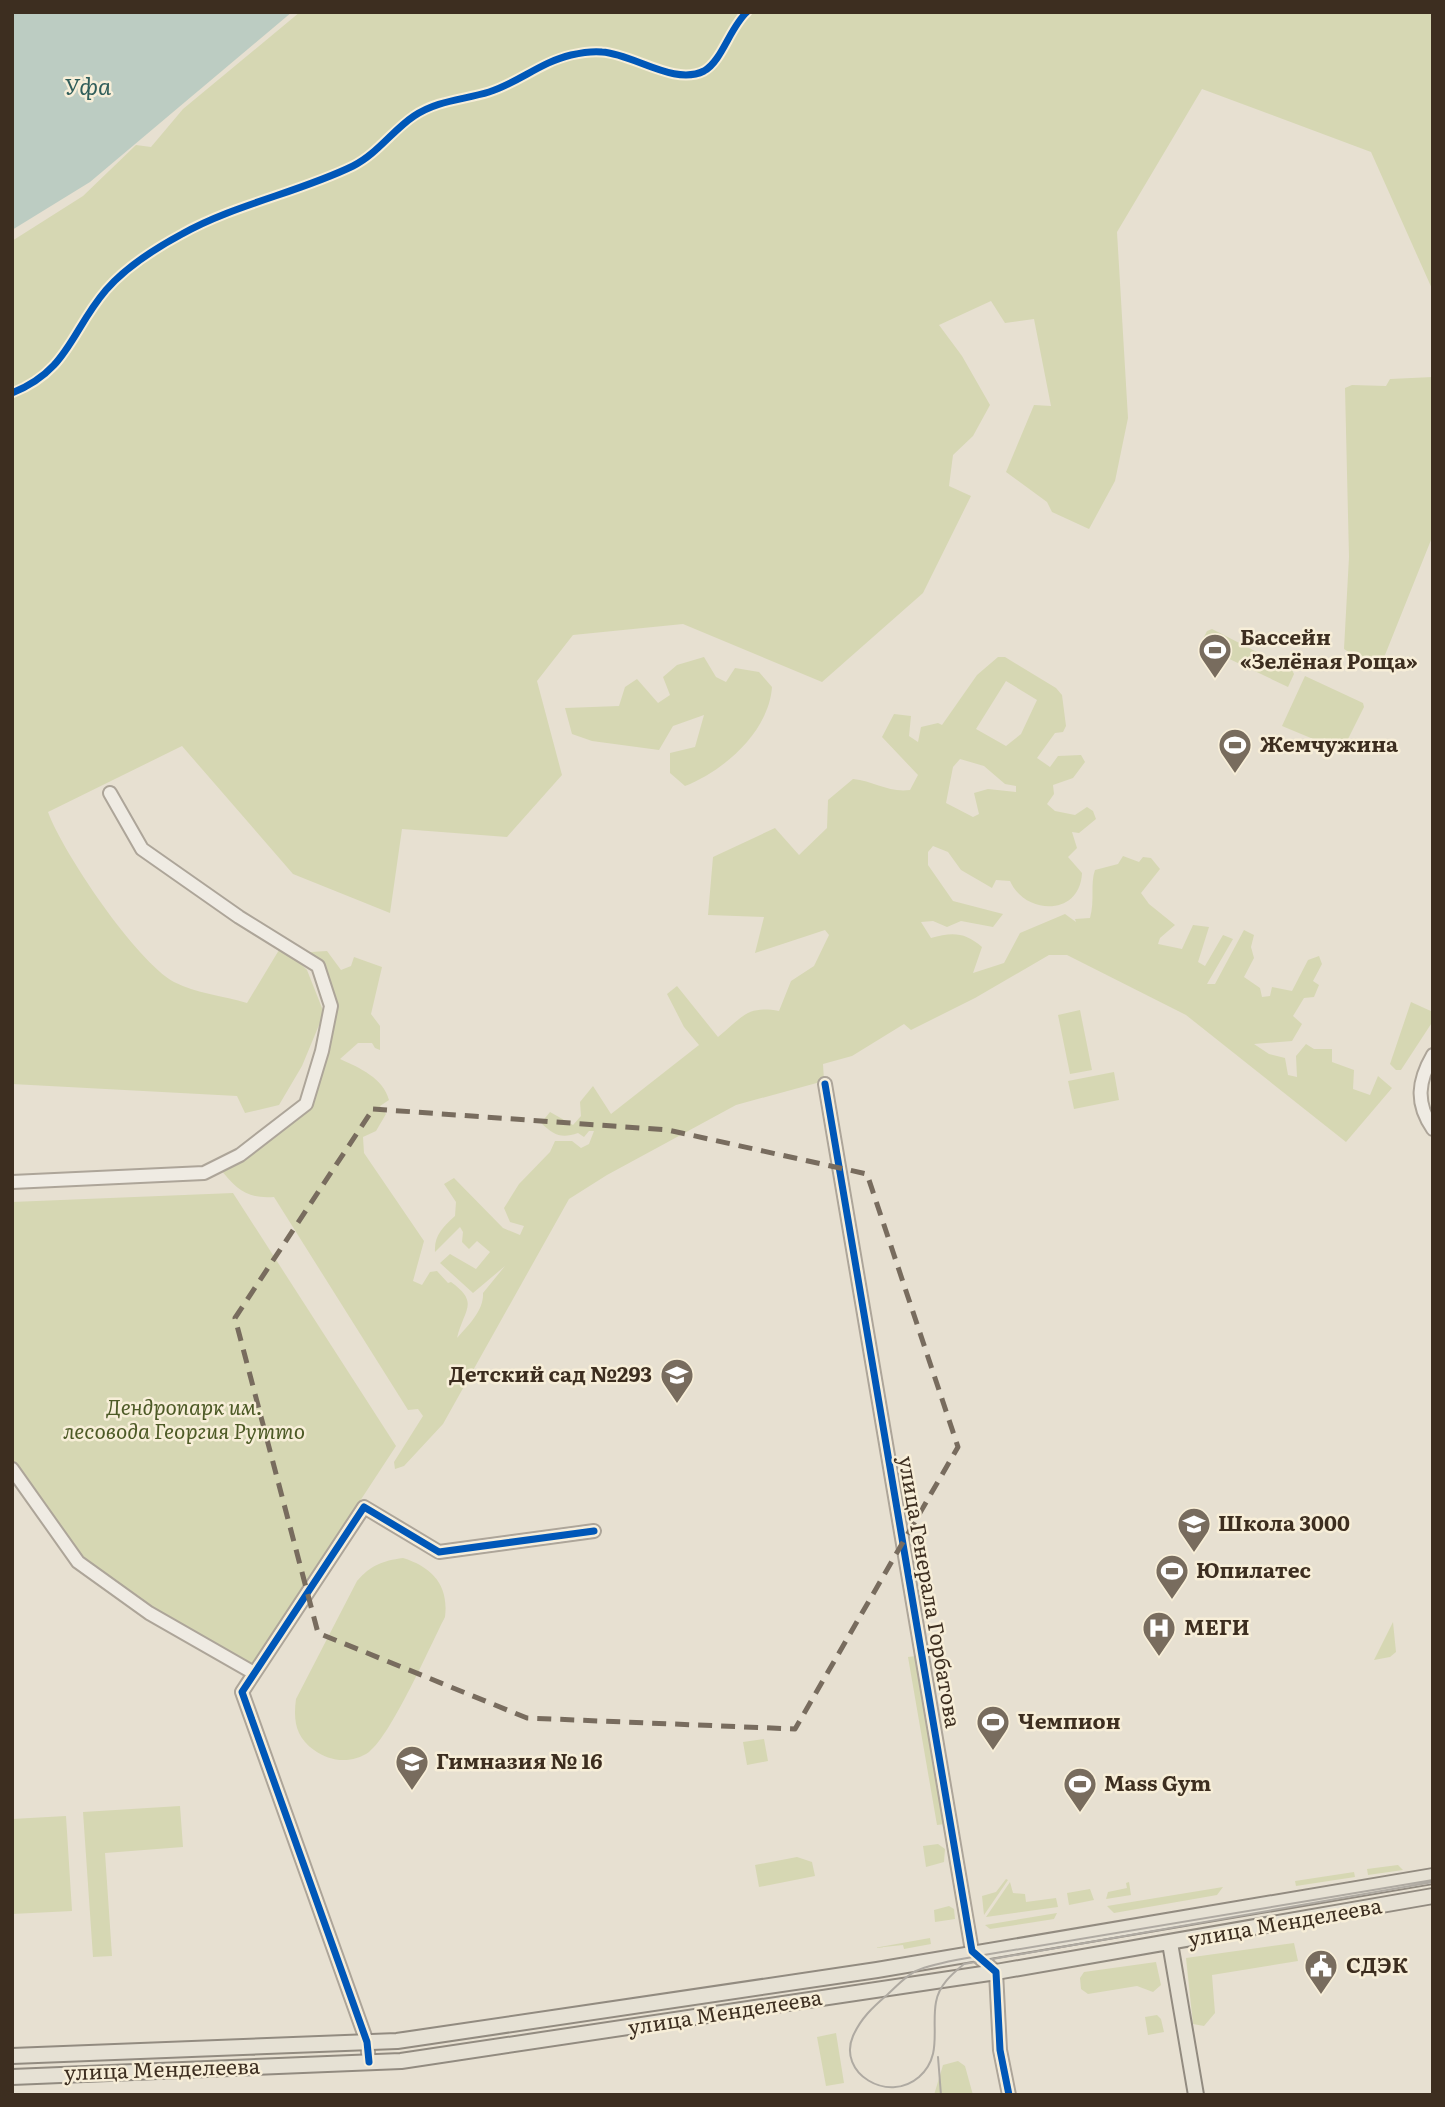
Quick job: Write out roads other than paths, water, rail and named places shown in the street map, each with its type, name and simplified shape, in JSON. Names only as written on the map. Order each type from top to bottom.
[{"type":"main road","name":"улица Менделеева","points":[[12,2056],[397,2041],[877,1970],[972,1951],[1433,1876]]},
{"type":"main road","name":"улица Менделеева","points":[[12,2077],[401,2061],[996,1972],[1433,1896]]},
{"type":"main road","points":[[1170,1943],[1196,2095]]},
{"type":"street","points":[[12,1182],[204,1173],[240,1156],[306,1104],[322,1051],[331,1006],[318,966],[239,917],[142,849],[110,793]]},
{"type":"street","points":[[1433,1055],[1420,1078],[1423,1115],[1433,1129]]},
{"type":"street","name":"улица Генерала Горбатова","points":[[825,1084],[972,1951]]},
{"type":"street","points":[[12,1469],[78,1562],[149,1613],[254,1673]]},
{"type":"street","points":[[369,2062],[367,2042],[242,1692],[364,1507],[439,1552],[594,1531]]},
{"type":"street","points":[[972,1951],[996,1972],[1000,2050],[1009,2095]]},
{"type":"water","name":"Уфа","points":[[12,12],[292,12],[90,182],[12,230]]},
{"type":"tram line","points":[[1433,1880],[930,1966],[908,1976],[864,2018],[853,2036],[850,2049],[852,2062],[868,2080],[880,2086],[907,2085],[919,2077],[934,2051],[935,2012],[940,1990],[964,1964],[1433,1882]]},
{"type":"tram line","points":[[938,2057],[941,2095]]},
{"type":"place","name":"Бассейн «Зелёная Роща»","points":[[1215,680]]},
{"type":"place","name":"Жемчужина","points":[[1235,775]]},
{"type":"place","name":"Детский сад №293","points":[[677,1405]]},
{"type":"place","name":"Школа 3000","points":[[1194,1554]]},
{"type":"place","name":"Юпилатес","points":[[1172,1601]]},
{"type":"place","name":"МЕГИ","points":[[1159,1658]]},
{"type":"place","name":"Чемпион","points":[[993,1752]]},
{"type":"place","name":"Гимназия № 16","points":[[412,1792]]},
{"type":"place","name":"Mass Gym","points":[[1080,1814]]},
{"type":"place","name":"СДЭК","points":[[1321,1996]]},
{"type":"park label","name":"Дендропарк им. лесовода Георгия Рутто","points":[[184,1420]]}]
